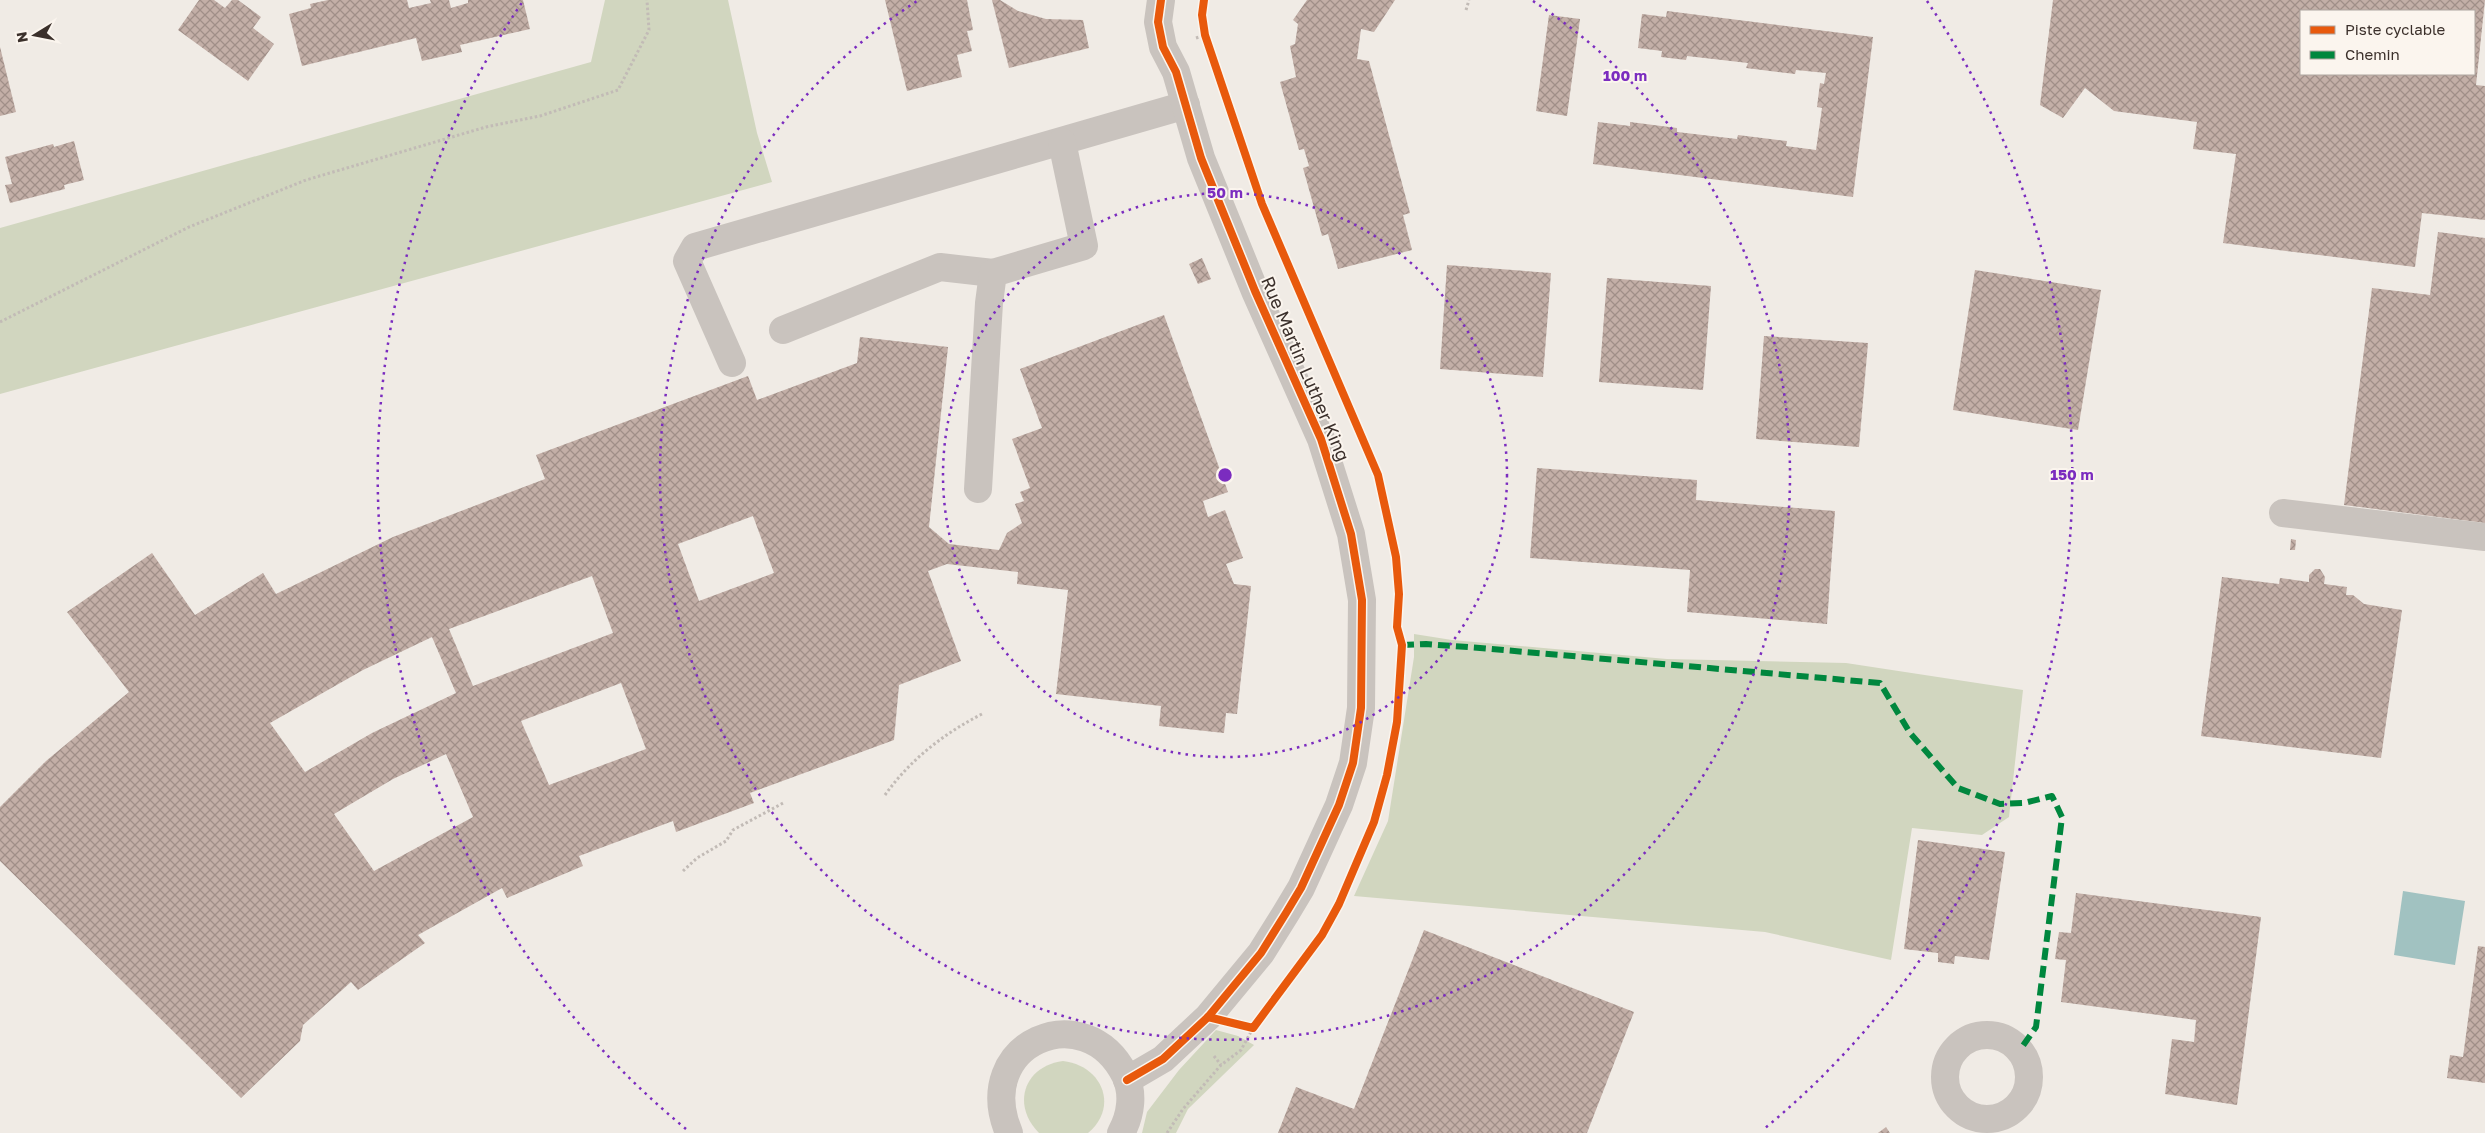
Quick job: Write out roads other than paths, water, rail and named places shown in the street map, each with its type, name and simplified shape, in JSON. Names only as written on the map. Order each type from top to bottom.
[{"type":"street","points":[[1140,0],[1159,11]]},
{"type":"street","name":"Rue Martin Luther King","points":[[1127,1080],[1163,1059],[1208,1017],[1261,953],[1286,914],[1301,888],[1339,805],[1353,763],[1361,708],[1362,600],[1351,534],[1321,438],[1259,300],[1201,158],[1176,72],[1163,47],[1159,11]]},
{"type":"street","points":[[732,363],[687,261],[695,247],[1186,105]]},
{"type":"street","points":[[782,330],[940,267],[993,273],[1084,246],[1062,142]]},
{"type":"street","points":[[978,489],[989,303],[993,273]]},
{"type":"street","points":[[2283,513],[2485,537]]},
{"type":"street","points":[[1009,1133],[1001,1115],[1000,1095],[1004,1076],[1014,1058],[1029,1045],[1047,1036],[1067,1034],[1086,1038],[1104,1047],[1118,1062],[1127,1080],[1130,1095],[1130,1111],[1121,1133]]},
{"type":"water","points":[[2403,891],[2465,901],[2455,965],[2394,955]]}]
